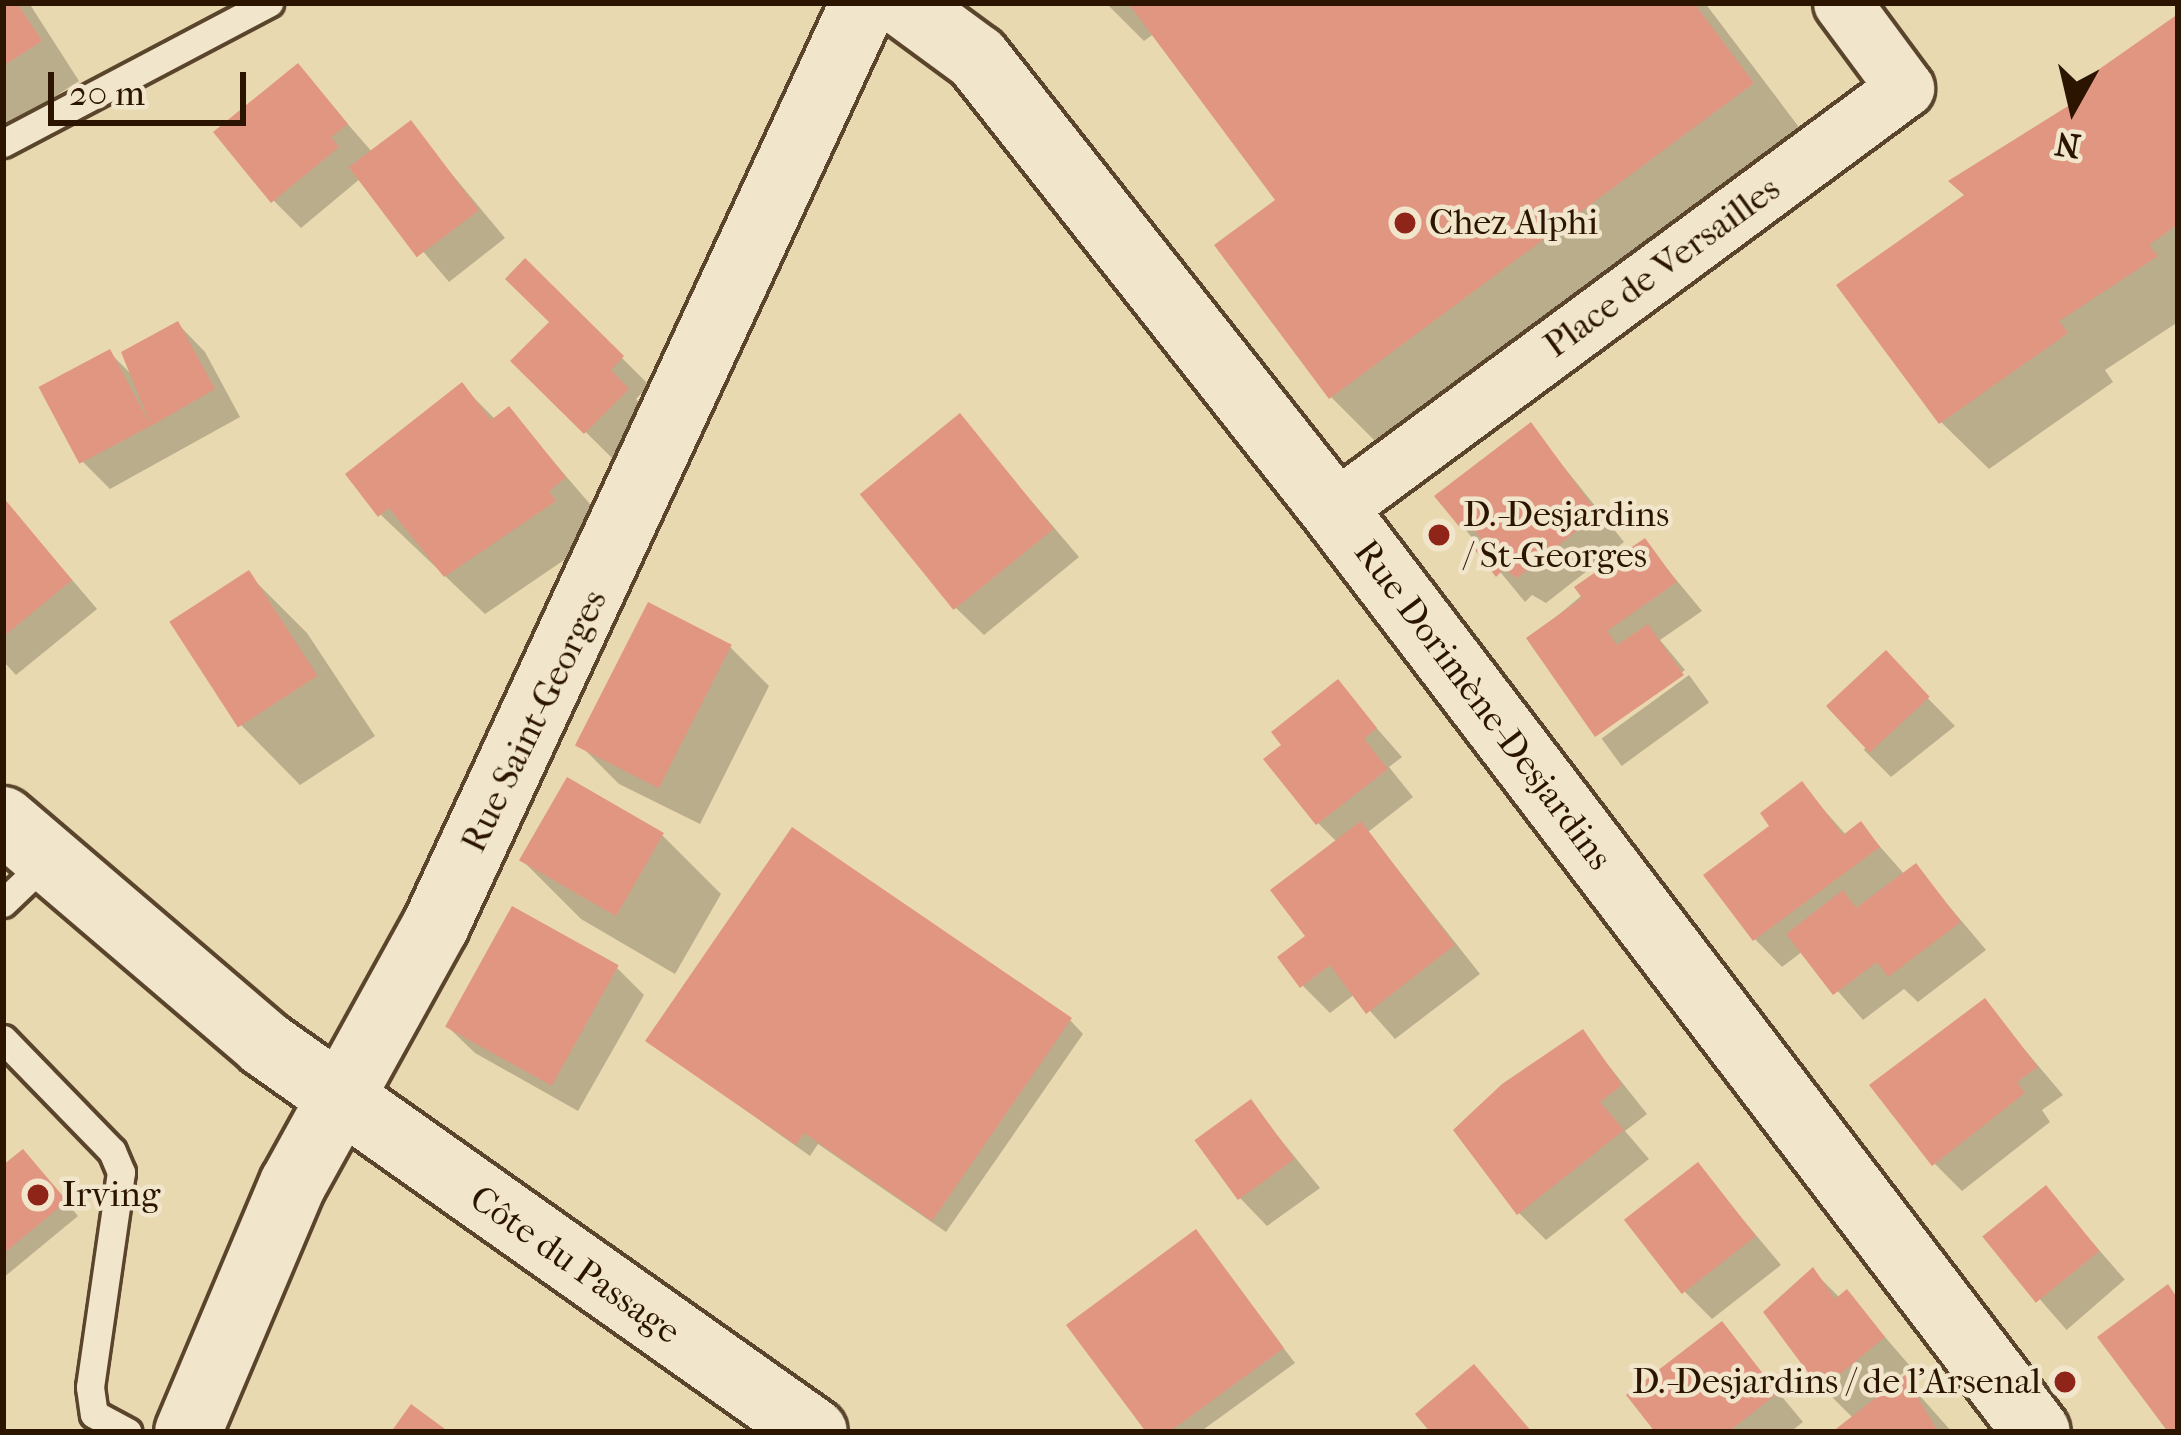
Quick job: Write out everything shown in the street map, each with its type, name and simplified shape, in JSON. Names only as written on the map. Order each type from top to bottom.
[{"type":"main road","name":"Rue Saint-Georges","points":[[188,1432],[338,1096],[436,925],[536,717],[864,3]]},
{"type":"main road","name":"Rue Dorimène-Desjardins","points":[[902,3],[977,58],[1334,510],[2037,1432]]},
{"type":"main road","name":"Côte du Passage","points":[[18,860],[338,1096],[814,1432]]},
{"type":"street","name":"Place de Versailles","points":[[1334,510],[1905,88],[1842,3]]},
{"type":"lane","points":[[3,143],[269,3]]},
{"type":"lane","points":[[3,1039],[112,1151],[121,1172],[90,1387],[94,1414],[128,1432]]},
{"type":"building","points":[[3,3],[17,3],[42,41],[3,66]]},
{"type":"building","name":"Chez Alphi","points":[[1128,3],[1694,3],[1754,83],[1329,399],[1214,245],[1275,200]]},
{"type":"building","points":[[2178,14],[2178,224],[2149,245],[2158,256],[2059,321],[2068,333],[1939,424],[1836,285],[1964,195],[1948,181],[2076,101],[2068,91]]},
{"type":"building","points":[[298,63],[348,124],[331,137],[339,147],[271,203],[213,132]]},
{"type":"building","points":[[411,120],[479,210],[417,257],[349,167]]},
{"type":"building","points":[[525,258],[624,356],[611,370],[629,389],[584,434],[510,361],[549,322],[505,279]]},
{"type":"building","points":[[178,321],[215,389],[151,426],[121,352]]},
{"type":"building","points":[[110,349],[151,426],[79,464],[38,387]]},
{"type":"building","points":[[462,382],[491,420],[509,406],[566,477],[549,491],[556,501],[444,577],[389,508],[378,517],[345,474]]},
{"type":"building","points":[[960,413],[1054,529],[954,610],[860,494]]},
{"type":"building","points":[[1531,422],[1598,514],[1517,578],[1504,569],[1496,577],[1475,550],[1484,543],[1471,525],[1462,530],[1434,496]]},
{"type":"building","points":[[3,497],[72,580],[3,637]]},
{"type":"building","points":[[1645,538],[1677,582],[1607,631],[1617,645],[1648,624],[1684,675],[1595,737],[1526,638],[1582,598],[1574,587]]},
{"type":"building","points":[[249,570],[318,676],[238,727],[169,622]]},
{"type":"building","points":[[648,602],[732,645],[659,788],[575,745]]},
{"type":"building","points":[[1886,650],[1930,697],[1870,753],[1826,706]]},
{"type":"building","points":[[1338,679],[1377,728],[1364,739],[1388,769],[1316,825],[1263,759],[1281,745],[1271,732]]},
{"type":"building","points":[[567,777],[664,833],[616,916],[519,860]]},
{"type":"building","points":[[1802,781],[1843,835],[1861,821],[1880,847],[1753,941],[1703,875],[1769,826],[1760,813]]},
{"type":"building","points":[[1361,821],[1455,945],[1366,1014],[1330,965],[1300,988],[1277,957],[1305,936],[1270,890]]},
{"type":"building","points":[[792,827],[1072,1018],[932,1221],[804,1133],[796,1145],[645,1041]]},
{"type":"building","points":[[1916,863],[1961,922],[1888,977],[1877,962],[1833,995],[1786,934],[1843,890],[1856,908]]},
{"type":"building","points":[[512,906],[619,965],[552,1086],[445,1027]]},
{"type":"building","points":[[1985,998],[2038,1067],[2017,1082],[2025,1093],[1932,1166],[1869,1085]]},
{"type":"building","points":[[1583,1029],[1622,1085],[1600,1102],[1624,1130],[1517,1215],[1453,1130],[1502,1084]]},
{"type":"building","points":[[1251,1099],[1294,1159],[1238,1200],[1194,1140]]},
{"type":"building","points":[[23,1149],[67,1201],[3,1254],[3,1165]]},
{"type":"building","points":[[1698,1162],[1756,1236],[1682,1294],[1624,1220]]},
{"type":"building","points":[[2046,1185],[2099,1251],[2036,1303],[1982,1237]]},
{"type":"building","points":[[1196,1229],[1284,1348],[1169,1432],[1146,1432],[1066,1325]]},
{"type":"building","points":[[1813,1267],[1835,1299],[1847,1289],[1885,1337],[1821,1390],[1763,1312]]},
{"type":"building","points":[[2168,1284],[2178,1299],[2178,1432],[2168,1432],[2097,1337]]},
{"type":"building","points":[[1722,1321],[1778,1393],[1728,1432],[1655,1432],[1626,1395]]},
{"type":"building","points":[[1474,1364],[1532,1432],[1430,1432],[1415,1414]]},
{"type":"building","points":[[1905,1375],[1938,1432],[1832,1432]]},
{"type":"building","points":[[411,1404],[449,1432],[391,1432]]},
{"type":"place","name":"Chez Alphi","points":[[1405,223]]},
{"type":"place","name":"D.-Desjardins / St-Georges","points":[[1439,535]]},
{"type":"place","name":"Irving","points":[[38,1195]]},
{"type":"place","name":"D.-Desjardins / de l'Arsenal","points":[[2065,1382]]}]
